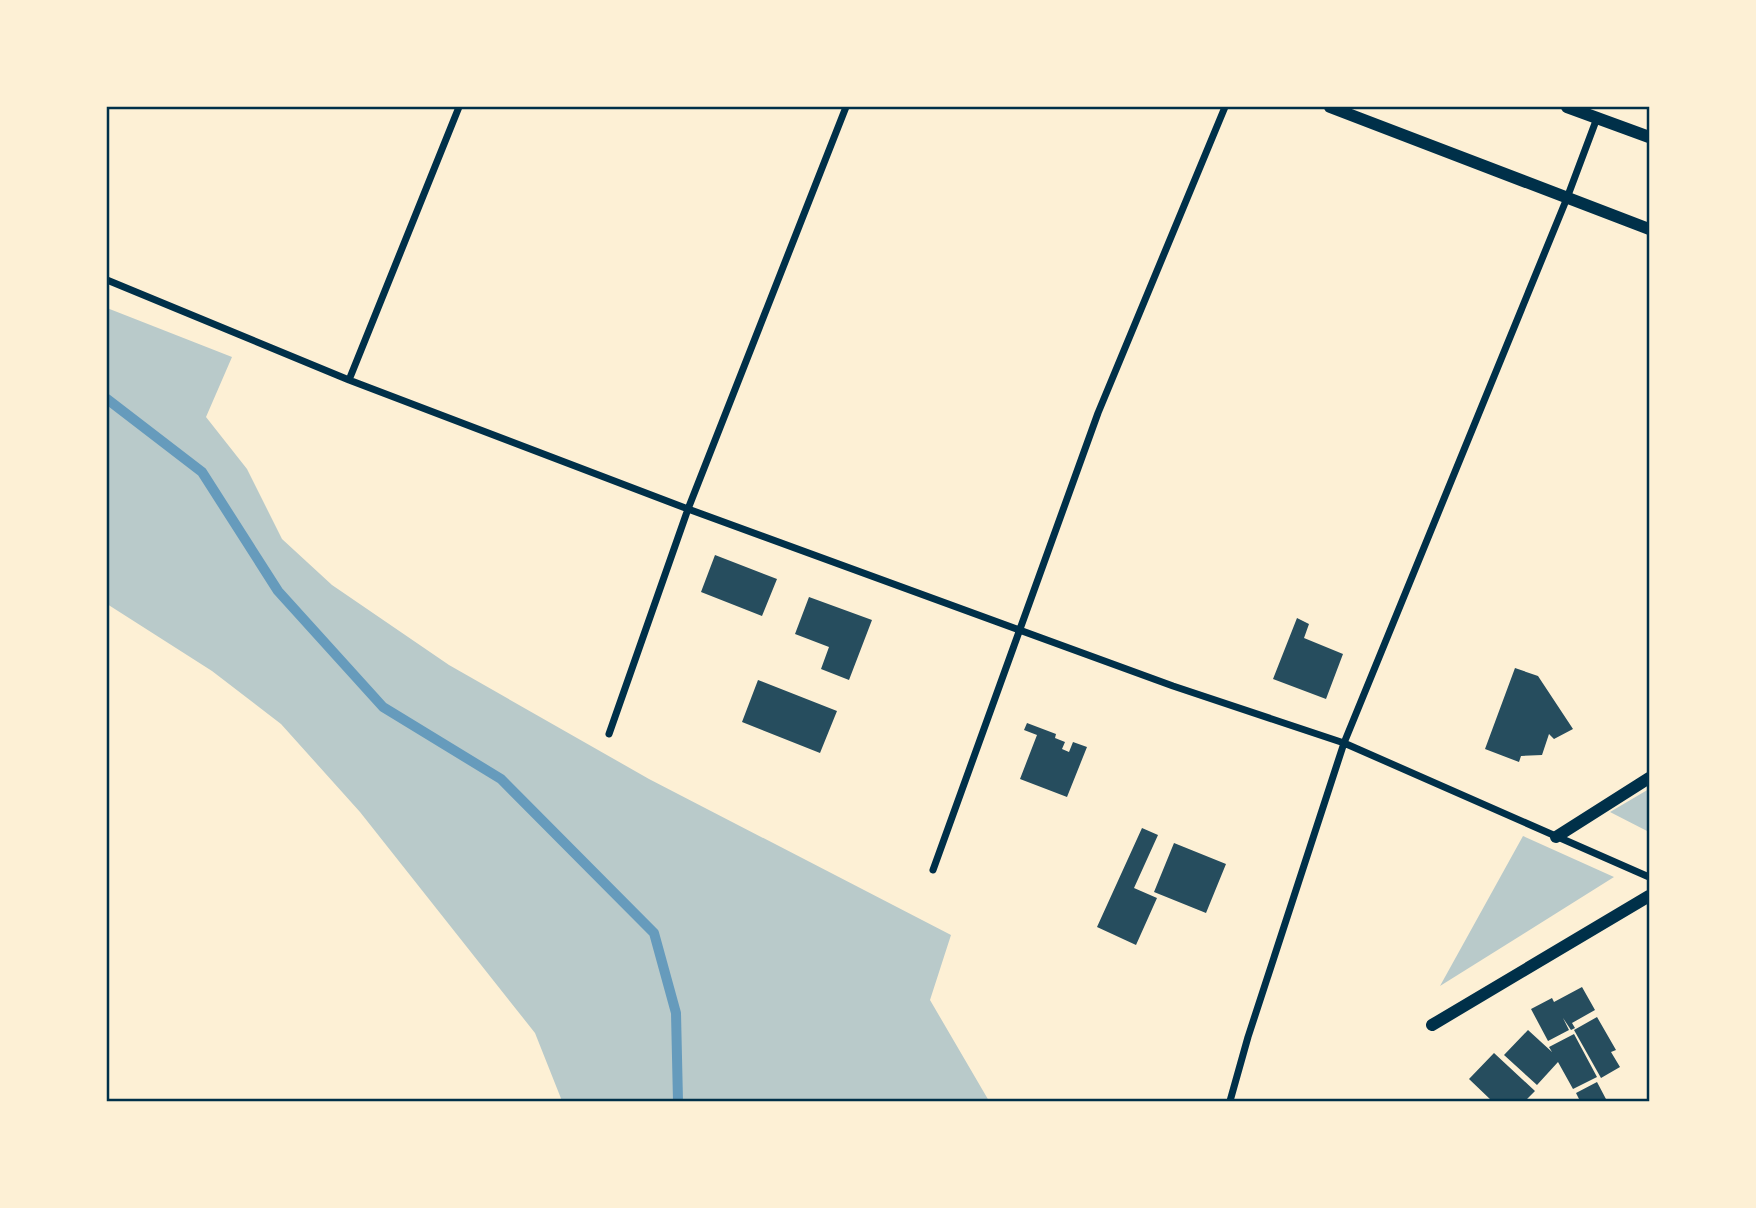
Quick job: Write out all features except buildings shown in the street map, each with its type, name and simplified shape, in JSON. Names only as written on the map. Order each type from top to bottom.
[{"type":"street","points":[[349,380],[459,107]]},
{"type":"street","points":[[609,734],[688,509],[846,107]]},
{"type":"street","points":[[933,870],[1022,630],[1098,413],[1225,107]]},
{"type":"street","points":[[1331,107],[1649,229]]},
{"type":"street","points":[[1567,107],[1649,137]]},
{"type":"street","points":[[1230,1101],[1288,911],[1344,743],[1567,198],[1597,118]]},
{"type":"street","points":[[107,280],[349,380],[688,509],[1173,686],[1344,743],[1649,877]]},
{"type":"street","points":[[1556,837],[1649,778]]},
{"type":"street","points":[[1432,1025],[1649,896]]},
{"type":"shaded area","points":[[107,308],[232,357],[206,417],[247,469],[282,539],[332,585],[449,665],[649,779],[951,935],[930,1000],[989,1101],[562,1101],[535,1033],[360,812],[281,724],[212,671],[107,604]]},
{"type":"shaded area","points":[[1649,789],[1649,832],[1610,812]]},
{"type":"shaded area","points":[[1523,836],[1614,877],[1440,986]]},
{"type":"waterway","points":[[107,399],[202,472],[278,591],[383,707],[501,779],[654,933],[676,1013],[678,1101]]}]
